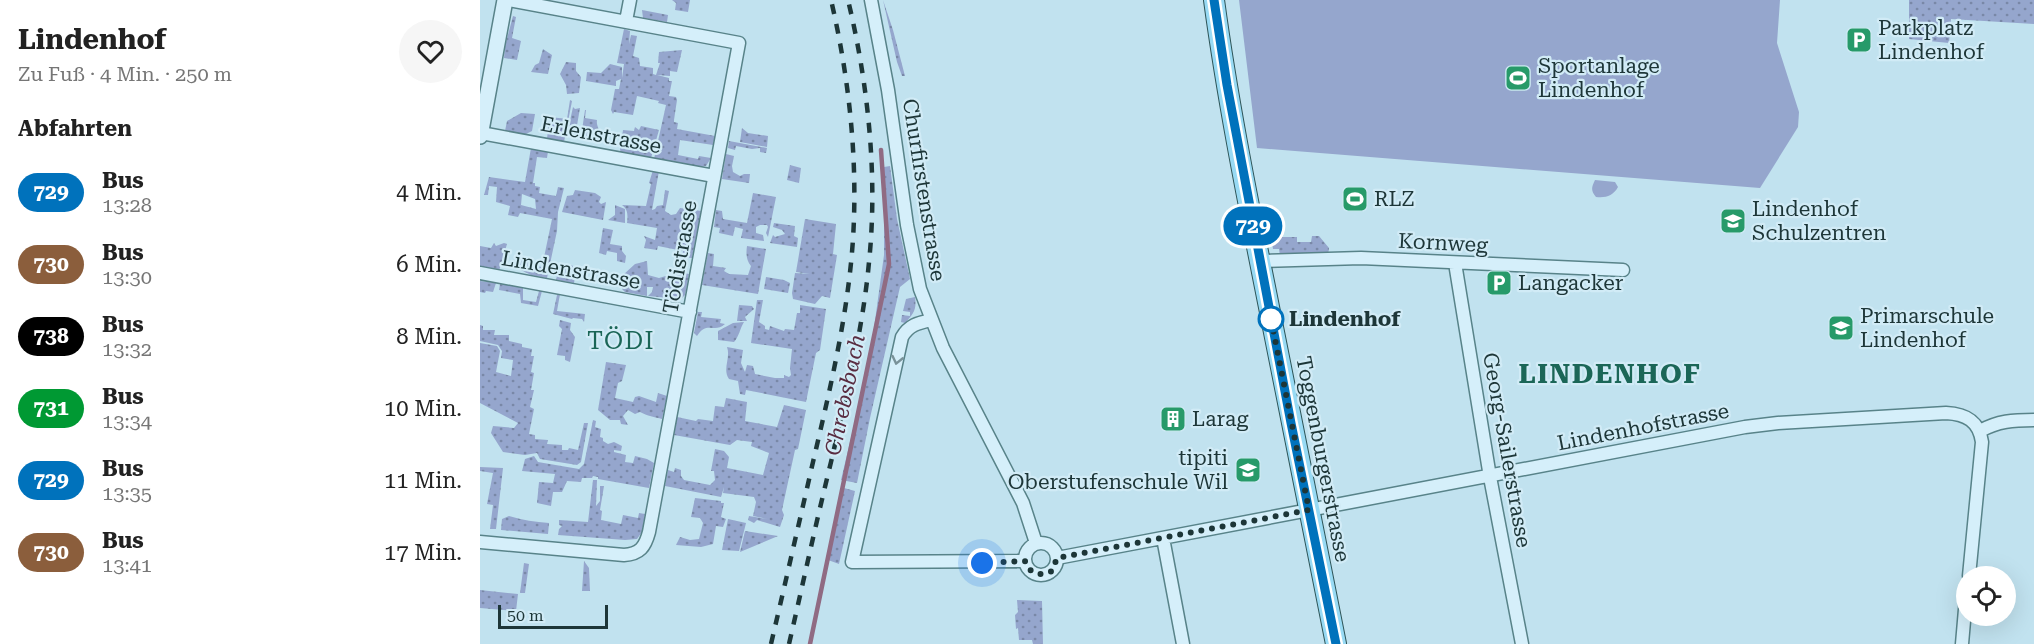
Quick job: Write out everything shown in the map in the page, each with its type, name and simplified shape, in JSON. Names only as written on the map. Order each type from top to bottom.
[{"type":"main road","name":"Toggenburgerstrasse","points":[[1214,0],[1227,85],[1260,261],[1336,644]]},
{"type":"street","points":[[480,134],[507,0],[626,21],[630,0]]},
{"type":"street","name":"Churfirstenstrasse","points":[[872,0],[888,90],[912,254],[920,289],[943,348],[1023,503],[1036,543]]},
{"type":"street","name":"Tödistrasse","points":[[480,542],[624,555],[644,548],[649,532],[739,43],[626,21]]},
{"type":"street","name":"Erlenstrasse","points":[[480,134],[714,176]]},
{"type":"street","name":"Kornweg","points":[[1260,261],[1361,258],[1623,270]]},
{"type":"street","name":"Georg-Sailerstrasse","points":[[1455,263],[1490,477],[1522,644]]},
{"type":"street","name":"Lindenstrasse","points":[[480,273],[690,312]]},
{"type":"street","points":[[931,320],[914,325],[906,330],[902,337],[852,562],[1025,561]]},
{"type":"street","name":"Lindenhofstrasse","points":[[1057,558],[1745,427],[1946,412],[1964,415],[1975,423],[1980,431]]},
{"type":"street","points":[[1970,566],[1982,449],[1980,431],[1995,423],[2010,420],[2034,420]]},
{"type":"street","points":[[1163,538],[1183,644]]},
{"type":"street","points":[[1036,543],[1046,543],[1054,549],[1057,558],[1052,571],[1043,574],[1034,573],[1025,561],[1026,552],[1036,543]]},
{"type":"street","points":[[1962,644],[1964,626]]},
{"type":"shaded area","points":[[672,0],[690,0],[688,12],[675,10],[676,3]]},
{"type":"shaded area","points":[[883,0],[905,76],[902,76],[897,62]]},
{"type":"shaded area","name":"Sportanlage Lindenhof","points":[[1239,0],[1780,0],[1777,43],[1799,112],[1798,127],[1760,188],[1257,148]]},
{"type":"shaded area","points":[[1909,0],[2034,0],[2034,24],[1951,19],[1949,43],[1909,39]]},
{"type":"shaded area","points":[[642,10],[668,15],[667,22],[643,18]]},
{"type":"shaded area","points":[[513,16],[516,17],[512,38],[521,41],[517,60],[504,58]]},
{"type":"shaded area","points":[[624,29],[630,31],[629,44],[631,35],[637,36],[633,56],[639,58],[640,66],[653,68],[653,74],[656,75],[660,63],[658,63],[659,52],[682,50],[677,72],[670,71],[670,76],[657,75],[672,81],[669,96],[676,97],[677,100],[674,122],[678,123],[677,129],[715,136],[713,145],[680,140],[678,155],[698,159],[699,156],[711,158],[706,166],[696,167],[654,159],[666,105],[637,96],[633,115],[614,112],[613,114],[611,110],[615,89],[619,89],[621,79],[616,81],[616,86],[586,81],[587,72],[601,73],[610,64],[622,67],[622,78],[624,64],[617,63]]},
{"type":"shaded area","points":[[543,49],[552,55],[548,74],[531,72],[539,63]]},
{"type":"shaded area","points":[[566,62],[576,63],[576,71],[581,77],[579,93],[567,94],[566,85],[560,74]]},
{"type":"shaded area","points":[[570,100],[572,101],[564,142],[547,139],[549,121],[564,121],[549,119],[550,117],[567,119]]},
{"type":"shaded area","points":[[573,107],[580,108],[576,131],[568,130]]},
{"type":"shaded area","points":[[585,110],[585,118],[597,120],[600,135],[585,136],[582,130]]},
{"type":"shaded area","points":[[521,113],[535,114],[532,131],[524,135],[505,131],[507,121]]},
{"type":"shaded area","points":[[641,126],[659,130],[651,158],[620,150],[623,130],[634,131],[635,127],[639,130]]},
{"type":"shaded area","points":[[742,128],[748,133],[768,136],[767,147],[740,142]]},
{"type":"shaded area","points":[[729,141],[767,148],[766,153],[760,152],[760,148],[736,146],[735,150],[728,148]]},
{"type":"shaded area","points":[[531,148],[548,151],[547,158],[537,157],[533,183],[540,187],[539,193],[556,196],[558,187],[564,188],[547,278],[531,275],[521,270],[519,259],[522,257],[542,267],[552,219],[520,213],[518,217],[508,215],[510,206],[496,202],[497,187],[489,186],[488,195],[484,195],[489,177],[525,182]],"holes":[[[522,194],[535,199],[536,209],[521,205]]]},
{"type":"shaded area","points":[[726,154],[734,156],[733,172],[740,176],[750,174],[749,183],[722,179]]},
{"type":"shaded area","points":[[790,165],[801,168],[799,183],[787,180]]},
{"type":"shaded area","points":[[890,166],[897,219],[910,279],[900,287],[857,483],[841,480],[870,357],[884,255],[884,167]]},
{"type":"shaded area","points":[[653,170],[659,171],[652,210],[663,205],[665,190],[669,191],[665,211],[671,215],[676,214],[680,208],[701,211],[692,258],[682,257],[683,251],[658,246],[657,250],[644,248],[646,240],[644,236],[655,240],[657,228],[627,223],[627,213],[622,205],[646,206]]},
{"type":"shaded area","points":[[1595,180],[1615,182],[1618,187],[1609,196],[1596,197],[1592,189]]},
{"type":"shaded area","points":[[575,190],[595,193],[601,197],[599,202],[601,204],[606,202],[603,220],[562,212],[567,196],[573,195]]},
{"type":"shaded area","points":[[753,193],[776,197],[768,237],[767,225],[756,227],[756,233],[763,235],[764,241],[741,238],[743,229],[735,227],[733,236],[719,233],[720,228],[714,227],[716,210],[722,211],[723,219],[747,223]]},
{"type":"shaded area","points":[[615,205],[625,209],[625,223],[608,220],[615,215]]},
{"type":"shaded area","points":[[805,219],[836,224],[833,254],[837,255],[830,298],[822,296],[815,304],[793,299],[792,293],[795,273],[810,274],[796,272]]},
{"type":"shaded area","points":[[774,223],[795,226],[794,236],[798,238],[797,247],[770,243],[773,235],[775,237],[785,234],[782,230],[773,227]]},
{"type":"shaded area","points":[[603,228],[613,230],[610,244],[622,246],[622,251],[626,256],[625,263],[617,261],[617,253],[607,251],[606,255],[599,253]]},
{"type":"shaded area","points":[[1312,236],[1319,236],[1329,248],[1328,255],[1280,256],[1279,249],[1273,249],[1271,237],[1297,237],[1297,242],[1311,242]]},
{"type":"shaded area","points":[[494,243],[496,246],[507,244],[499,271],[480,266],[480,246],[491,248]]},
{"type":"shaded area","points":[[747,246],[766,249],[758,294],[702,285],[708,253],[714,254],[713,266],[726,268],[724,271],[729,274],[748,275],[751,266],[747,256]]},
{"type":"shaded area","points":[[647,261],[648,275],[659,278],[679,272],[689,274],[685,295],[681,299],[648,296],[653,287],[647,287],[647,296],[625,292],[622,289],[623,275],[635,264]]},
{"type":"shaded area","points":[[572,265],[576,272],[574,283],[556,280],[559,267]]},
{"type":"shaded area","points":[[766,277],[790,283],[788,293],[764,289]]},
{"type":"shaded area","points":[[480,281],[496,283],[493,292],[480,292]]},
{"type":"shaded area","points":[[500,284],[523,287],[523,300],[536,302],[539,291],[542,291],[538,306],[521,303],[520,294],[499,290]]},
{"type":"shaded area","points":[[560,294],[557,311],[585,314],[584,322],[582,319],[553,314],[557,295]]},
{"type":"shaded area","points":[[915,297],[914,312],[905,323],[901,322],[902,315],[910,316],[910,312],[903,311],[906,299]]},
{"type":"shaded area","points":[[757,300],[763,300],[759,322],[769,330],[770,326],[784,331],[785,329],[794,330],[797,313],[800,313],[800,305],[826,309],[820,350],[816,353],[806,402],[746,390],[745,395],[740,394],[738,381],[729,379],[727,375],[727,347],[743,350],[741,363],[745,372],[747,365],[753,366],[755,374],[775,378],[791,375],[792,349],[751,343]]},
{"type":"shaded area","points":[[739,305],[752,306],[754,309],[745,317],[747,321],[737,321]]},
{"type":"shaded area","points":[[698,312],[702,312],[701,317],[721,319],[720,323],[725,324],[717,328],[704,329],[697,336],[694,333]]},
{"type":"shaded area","points":[[560,320],[571,323],[570,330],[575,337],[570,362],[565,360],[565,356],[557,355],[562,329],[559,326]]},
{"type":"shaded area","points":[[744,322],[734,342],[718,340],[718,331],[733,323]]},
{"type":"shaded area","points":[[480,325],[483,326],[483,330],[495,330],[494,335],[509,335],[509,341],[532,349],[531,356],[534,356],[531,372],[534,373],[531,390],[534,390],[530,407],[534,409],[529,434],[535,435],[535,439],[548,440],[547,444],[562,445],[562,450],[569,448],[578,450],[584,423],[588,423],[581,462],[577,465],[540,459],[537,453],[525,455],[503,452],[491,433],[493,426],[514,428],[518,423],[480,403],[480,343],[497,346],[500,351],[496,372],[511,376],[513,360],[501,358],[502,351],[498,345],[480,341]]},
{"type":"shaded area","points":[[606,362],[626,365],[622,381],[618,383],[615,398],[633,402],[635,397],[639,396],[656,402],[658,393],[667,396],[662,419],[640,412],[635,414],[628,410],[623,416],[628,425],[621,424],[620,420],[610,420],[598,410]]},
{"type":"shaded area","points":[[726,398],[747,402],[745,421],[777,427],[784,405],[806,410],[798,449],[795,450],[780,527],[757,520],[754,523],[748,520],[749,516],[767,519],[753,516],[756,502],[754,497],[723,493],[724,487],[721,497],[665,486],[668,470],[674,472],[675,468],[681,470],[684,480],[710,485],[715,480],[714,471],[711,471],[715,449],[724,451],[729,457],[727,468],[763,475],[769,453],[751,446],[752,442],[737,440],[730,445],[674,435],[677,417],[696,421],[698,419],[713,421],[715,406],[724,407]]},
{"type":"shaded area","points":[[593,420],[596,421],[595,427],[601,429],[600,437],[603,441],[608,444],[614,442],[622,446],[621,451],[614,450],[614,452],[626,455],[625,462],[633,463],[635,456],[654,463],[649,488],[598,479],[593,476],[582,478],[581,482],[567,481],[562,492],[553,492],[551,506],[537,503],[539,482],[553,483],[555,474],[522,471],[525,459],[534,456],[538,462],[579,469],[584,464]]},
{"type":"shaded area","points":[[480,467],[503,468],[496,529],[490,529],[493,505],[487,504],[493,473],[480,471]]},
{"type":"shaded area","points":[[593,480],[597,480],[596,506],[600,501],[600,486],[604,486],[600,510],[602,511],[601,520],[621,524],[623,515],[638,518],[639,513],[645,514],[642,532],[637,539],[558,535],[562,526],[559,525],[559,520],[588,522]]},
{"type":"shaded area","points":[[844,488],[855,491],[839,564],[828,560]]},
{"type":"shaded area","points":[[695,498],[724,503],[721,517],[726,519],[723,527],[716,526],[713,544],[701,547],[676,545],[680,537],[690,540],[699,539],[703,523],[700,518],[691,517]]},
{"type":"shaded area","points":[[509,516],[549,523],[548,534],[501,530],[502,519]]},
{"type":"shaded area","points":[[728,519],[746,523],[739,551],[722,550]]},
{"type":"shaded area","points":[[745,531],[778,536],[740,552]]},
{"type":"shaded area","points":[[584,561],[589,568],[590,591],[582,591]]},
{"type":"shaded area","points":[[524,563],[529,564],[525,593],[520,593]]},
{"type":"shaded area","points":[[480,590],[518,594],[516,611],[480,608]]},
{"type":"shaded area","points":[[1017,600],[1042,601],[1043,644],[1033,644],[1032,640],[1019,640],[1015,615],[1018,612]]},
{"type":"waterway","name":"Chrebsbach","points":[[810,644],[889,264],[881,150]]},
{"type":"railway","points":[[771,644],[832,379],[851,267],[854,209],[851,118],[843,59],[831,0]]},
{"type":"railway","points":[[789,644],[853,362],[863,312],[869,262],[872,229],[872,163],[866,97],[848,0]]},
{"type":"bus line","name":"729","points":[[1214,0],[1227,85],[1277,350],[1336,644]]},
{"type":"place","name":"Parkplatz Lindenhof","points":[[1859,40]]},
{"type":"place","name":"Sportanlage Lindenhof","points":[[1518,78]]},
{"type":"place","name":"RLZ","points":[[1355,199]]},
{"type":"place","name":"Lindenhof Schulzentren","points":[[1733,221]]},
{"type":"place","name":"Langacker","points":[[1499,283]]},
{"type":"place","name":"Lindenhof","points":[[1271,319]]},
{"type":"place","name":"Primarschule Lindenhof","points":[[1841,328]]},
{"type":"place","name":"Larag","points":[[1173,419]]},
{"type":"place","name":"tipiti Oberstufenschule Wil","points":[[1248,470]]},
{"type":"district","name":"TÖDI","points":[[621,341]]},
{"type":"district","name":"LINDENHOF","points":[[1610,374]]},
{"type":"route","points":[[982,563],[1025,561],[1029,570],[1043,574],[1052,571],[1057,558],[1309,510],[1271,319]]}]
